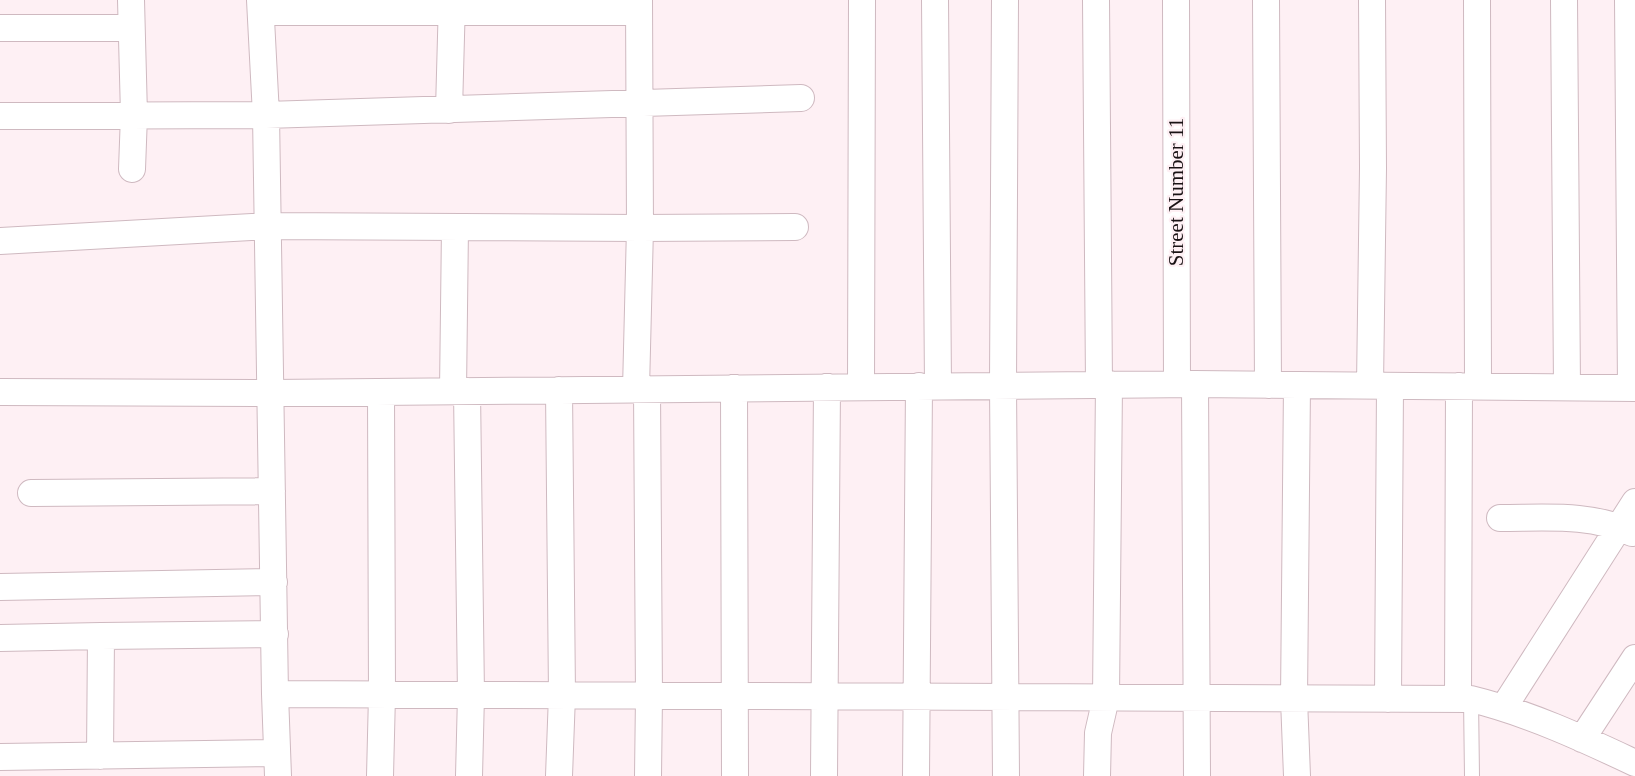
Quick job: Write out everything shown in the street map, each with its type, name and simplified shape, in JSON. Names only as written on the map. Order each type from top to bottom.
[{"type":"street","points":[[131,0],[134,116],[132,169]]},
{"type":"street","points":[[861,387],[862,0]]},
{"type":"street","points":[[916,776],[916,697],[928,386],[935,0]]},
{"type":"street","points":[[1005,0],[1003,386],[1006,776]]},
{"type":"street","points":[[1096,0],[1104,385],[1107,698],[1098,733],[1097,776]]},
{"type":"street","name":"Street Number 11","points":[[1176,0],[1197,698],[1197,776]]},
{"type":"street","points":[[1266,0],[1268,385]]},
{"type":"street","points":[[1372,0],[1374,168],[1388,699]]},
{"type":"street","points":[[1465,699],[1468,386],[1477,0]]},
{"type":"street","points":[[1564,0],[1568,387]]},
{"type":"street","points":[[0,392],[271,393],[1186,384],[1633,388],[1628,0]]},
{"type":"street","points":[[0,757],[100,756],[278,765],[266,115],[260,6],[639,6],[641,389],[649,696],[648,776]]},
{"type":"street","points":[[449,110],[452,6]]},
{"type":"street","points":[[0,28],[131,28]]},
{"type":"street","points":[[0,116],[266,115],[638,105],[801,98]]},
{"type":"street","points":[[0,241],[268,226],[795,227]]},
{"type":"street","points":[[455,227],[471,695],[469,776]]},
{"type":"street","points":[[1297,385],[1294,699],[1297,776]]},
{"type":"street","points":[[824,776],[827,387]]},
{"type":"street","points":[[734,388],[735,776]]},
{"type":"street","points":[[559,390],[562,695],[560,776]]},
{"type":"street","points":[[380,776],[381,392]]},
{"type":"street","points":[[31,493],[272,491]]},
{"type":"street","points":[[1504,707],[1627,531],[1635,502]]},
{"type":"street","points":[[1500,518],[1596,520],[1627,531]]},
{"type":"street","points":[[0,587],[274,582]]},
{"type":"street","points":[[0,638],[274,634]]},
{"type":"street","points":[[100,756],[101,636]]},
{"type":"street","points":[[1582,739],[1635,658]]},
{"type":"street","points":[[275,694],[1465,699],[1504,707],[1635,763]]},
{"type":"lane","points":[[1465,699],[1472,776]]}]
